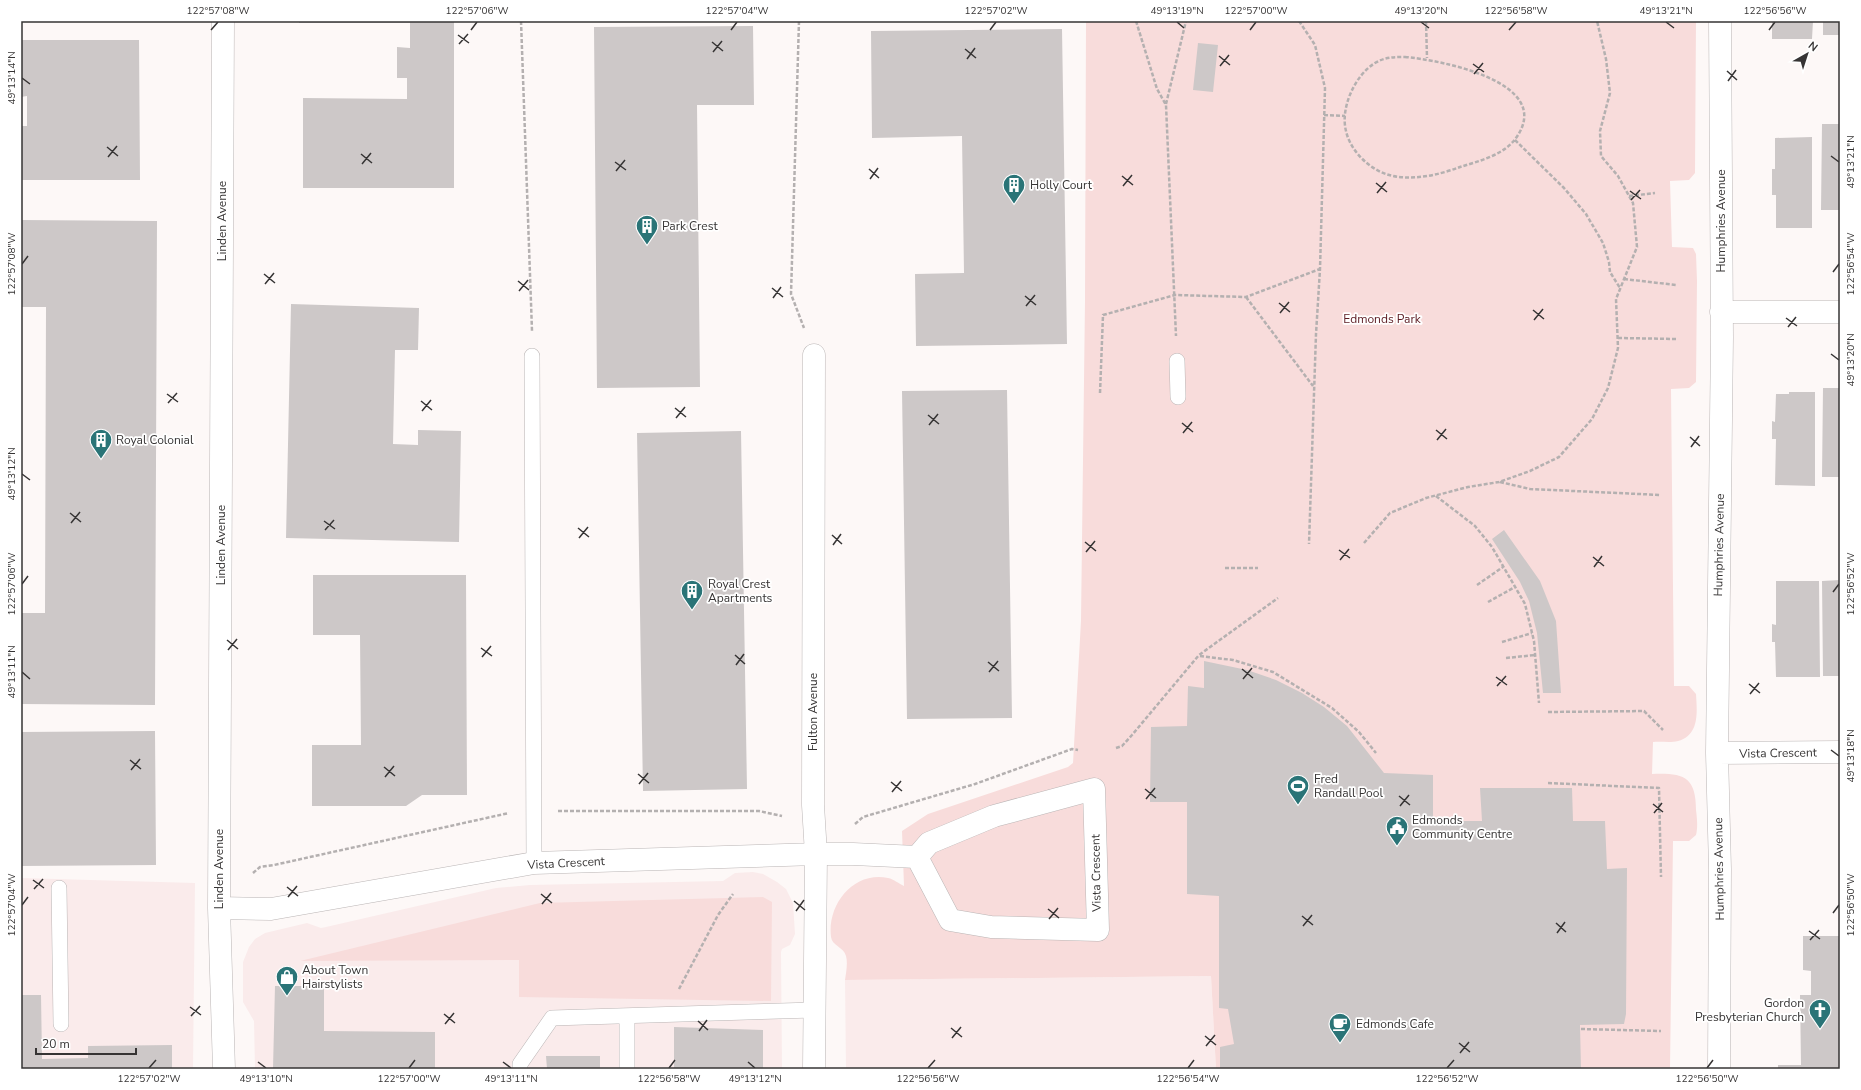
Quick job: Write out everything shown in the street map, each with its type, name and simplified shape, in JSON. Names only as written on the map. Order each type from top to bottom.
[{"type":"street","name":"Linden Avenue","points":[[223,21],[219,908],[224,1069]]},
{"type":"street","name":"Humphries Avenue","points":[[1719,1069],[1720,869],[1717,753],[1722,312],[1720,21]]},
{"type":"street","points":[[1722,312],[1840,312]]},
{"type":"street","name":"Fulton Avenue","points":[[814,355],[813,806],[816,854],[814,1069]]},
{"type":"street","name":"Vista Crescent","points":[[1717,753],[1840,752]]},
{"type":"street","name":"Vista Crescent","points":[[1094,789],[1098,930],[991,927],[950,920],[917,857],[929,842],[994,816],[1094,789]]},
{"type":"street","name":"Vista Crescent","points":[[219,908],[271,909],[534,862],[816,854],[917,857]]},
{"type":"lane","points":[[532,356],[534,862]]},
{"type":"lane","points":[[1177,360],[1178,397]]},
{"type":"lane","points":[[59,888],[61,1024]]},
{"type":"lane","points":[[520,1069],[520,1064],[552,1018],[814,1010]]},
{"type":"lane","points":[[627,1016],[628,1069]]},
{"type":"path","points":[[521,21],[532,356]]},
{"type":"path","points":[[799,21],[791,294],[814,355]]},
{"type":"path","points":[[1136,21],[1157,89],[1166,104]]},
{"type":"path","points":[[1177,360],[1166,104],[1186,21]]},
{"type":"path","points":[[1299,21],[1315,45],[1325,88],[1320,269],[1314,387],[1309,544]]},
{"type":"path","points":[[1426,21],[1427,59]]},
{"type":"path","points":[[1364,543],[1390,513],[1436,496],[1468,487],[1499,482],[1530,471],[1559,457],[1592,419],[1608,388],[1618,348],[1616,299],[1637,246],[1633,203],[1618,176],[1600,156],[1600,132],[1610,92],[1606,59],[1597,21]]},
{"type":"path","points":[[1388,58],[1427,59],[1462,68],[1490,78],[1507,88],[1518,98],[1524,110],[1523,127],[1515,140],[1498,153],[1479,161],[1432,174],[1404,177],[1386,174],[1366,163],[1354,148],[1346,131],[1345,116],[1348,101],[1354,85],[1362,73],[1375,63],[1388,58]]},
{"type":"path","points":[[1324,115],[1345,116]]},
{"type":"path","points":[[1515,140],[1564,188],[1586,214],[1603,243],[1609,262],[1610,272],[1620,288]]},
{"type":"path","points":[[1629,196],[1655,193]]},
{"type":"path","points":[[1100,393],[1103,315],[1174,295],[1246,297],[1320,269]]},
{"type":"path","points":[[1624,279],[1676,285]]},
{"type":"path","points":[[1246,297],[1314,387]]},
{"type":"path","points":[[1618,338],[1677,339]]},
{"type":"path","points":[[1499,482],[1530,490],[1660,495]]},
{"type":"path","points":[[1436,496],[1475,526],[1492,547],[1525,604],[1532,633],[1539,703]]},
{"type":"path","points":[[1477,584],[1503,567]]},
{"type":"path","points":[[1226,568],[1258,568]]},
{"type":"path","points":[[1488,602],[1515,587]]},
{"type":"path","points":[[1116,748],[1122,746],[1132,735],[1199,655],[1278,598]]},
{"type":"path","points":[[1502,642],[1532,633]]},
{"type":"path","points":[[1199,655],[1233,660],[1273,672],[1332,708],[1359,732],[1376,753]]},
{"type":"path","points":[[1506,658],[1535,655]]},
{"type":"path","points":[[1548,712],[1644,711],[1663,730]]},
{"type":"path","points":[[854,824],[863,817],[975,784],[1072,749],[1078,750]]},
{"type":"path","points":[[1548,783],[1659,788],[1661,877]]},
{"type":"path","points":[[663,1015],[686,978],[718,915],[733,894]]},
{"type":"path","points":[[1581,1029],[1661,1031]]},
{"type":"shaded area","points":[[753,872],[763,874],[777,882],[786,889],[793,903],[795,934],[790,945],[782,949],[781,952],[782,1069],[255,1069],[254,1021],[243,1002],[243,962],[249,947],[255,939],[265,933],[307,923],[321,928],[496,888],[530,885],[723,881],[735,873]]},
{"type":"shaded area","points":[[21,878],[195,883],[193,1069],[21,1069]]},
{"type":"shaded area","points":[[1211,976],[1216,1069],[846,1069],[845,980]]},
{"type":"green space","name":"Edmonds Park","points":[[1086,21],[1696,21],[1695,173],[1689,180],[1670,181],[1672,247],[1693,248],[1696,254],[1696,382],[1689,388],[1671,389],[1674,686],[1689,686],[1696,694],[1697,715],[1694,728],[1685,738],[1675,742],[1653,742],[1652,774],[1672,774],[1686,779],[1690,783],[1695,799],[1697,819],[1696,835],[1689,841],[1673,841],[1670,1069],[1216,1069],[1211,976],[845,980],[847,959],[843,950],[833,942],[831,937],[833,913],[838,902],[845,893],[854,885],[864,880],[875,877],[888,878],[904,886],[902,831],[928,814],[1068,767],[1073,763],[1081,621],[1085,301]]},
{"type":"green space","points":[[763,897],[772,902],[771,1001],[519,997],[519,960],[300,961],[540,903]]},
{"type":"building","points":[[299,21],[454,21],[454,188],[303,188],[303,98],[407,99],[407,78],[397,78],[397,47],[410,48],[410,23],[299,23]]},
{"type":"building","points":[[1772,21],[1813,21],[1812,39],[1772,39]]},
{"type":"building","points":[[1823,21],[1840,21],[1840,35],[1823,35]]},
{"type":"building","name":"Park Crest","points":[[753,26],[754,105],[697,105],[700,387],[597,388],[594,27]]},
{"type":"building","name":"Holly Court","points":[[1062,29],[1067,344],[916,346],[915,274],[964,273],[962,136],[872,138],[871,31]]},
{"type":"building","points":[[21,40],[139,40],[140,180],[21,180],[21,126],[27,126],[27,96],[21,97]]},
{"type":"building","points":[[1198,43],[1218,45],[1213,92],[1193,90]]},
{"type":"building","points":[[1822,124],[1840,124],[1840,210],[1821,210]]},
{"type":"building","points":[[1812,137],[1812,228],[1776,228],[1776,195],[1772,195],[1772,169],[1775,169],[1775,138]]},
{"type":"building","name":"Royal Colonial","points":[[21,220],[157,221],[155,705],[21,704],[21,613],[45,613],[46,307],[21,307]]},
{"type":"building","points":[[291,304],[419,308],[418,350],[395,350],[393,444],[418,445],[418,430],[461,431],[459,542],[286,538]]},
{"type":"building","points":[[1823,388],[1840,388],[1840,477],[1822,477]]},
{"type":"building","points":[[1007,390],[1012,718],[907,719],[902,391]]},
{"type":"building","points":[[1789,392],[1815,392],[1815,486],[1775,485],[1776,439],[1772,439],[1772,421],[1775,422],[1776,394],[1789,394]]},
{"type":"building","name":"Royal Crest Apartments","points":[[741,431],[747,789],[643,791],[637,433]]},
{"type":"building","points":[[1504,530],[1540,581],[1556,621],[1561,693],[1543,693],[1537,633],[1529,601],[1520,582],[1492,539]]},
{"type":"building","points":[[313,575],[466,575],[467,795],[422,795],[406,806],[312,806],[312,745],[361,745],[360,635],[313,635]]},
{"type":"building","points":[[1840,580],[1840,676],[1823,676],[1822,581]]},
{"type":"building","points":[[1776,581],[1819,581],[1820,677],[1776,677],[1775,642],[1772,642],[1772,624],[1776,625]]},
{"type":"building","name":"Edmonds Community Centre","points":[[1204,661],[1247,670],[1276,680],[1302,693],[1324,707],[1347,726],[1384,773],[1433,775],[1433,821],[1482,821],[1480,788],[1572,788],[1573,821],[1605,821],[1607,869],[1627,868],[1626,1014],[1624,1024],[1580,1025],[1581,1069],[1220,1069],[1220,1047],[1234,1044],[1228,1009],[1219,1008],[1219,896],[1187,894],[1187,802],[1150,802],[1151,727],[1187,726],[1188,686],[1204,688]]},
{"type":"building","points":[[155,731],[156,865],[21,866],[21,732]]},
{"type":"building","name":"Gordon Presbyterian Church","points":[[1803,936],[1840,936],[1840,1069],[1778,1069],[1778,1065],[1801,1065],[1800,995],[1811,995],[1811,971],[1803,970]]},
{"type":"building","points":[[275,986],[324,986],[324,1031],[435,1032],[435,1069],[273,1069]]},
{"type":"building","points":[[21,995],[41,995],[42,1059],[88,1058],[88,1046],[172,1045],[172,1069],[21,1069]]},
{"type":"building","points":[[674,1027],[763,1030],[763,1069],[674,1069]]},
{"type":"building","points":[[546,1056],[600,1056],[600,1069],[547,1069]]},
{"type":"place","name":"Holly Court","points":[[1014,204]]},
{"type":"place","name":"Park Crest","points":[[647,246]]},
{"type":"place","name":"Royal Colonial","points":[[101,460]]},
{"type":"place","name":"Royal Crest Apartments","points":[[692,610]]},
{"type":"place","name":"Fred Randall Pool","points":[[1298,806]]},
{"type":"place","name":"Edmonds Community Centre","points":[[1397,846]]},
{"type":"place","name":"About Town Hairstylists","points":[[287,996]]},
{"type":"place","name":"Gordon Presbyterian Church","points":[[1820,1030]]},
{"type":"place","name":"Edmonds Cafe","points":[[1340,1044]]}]
